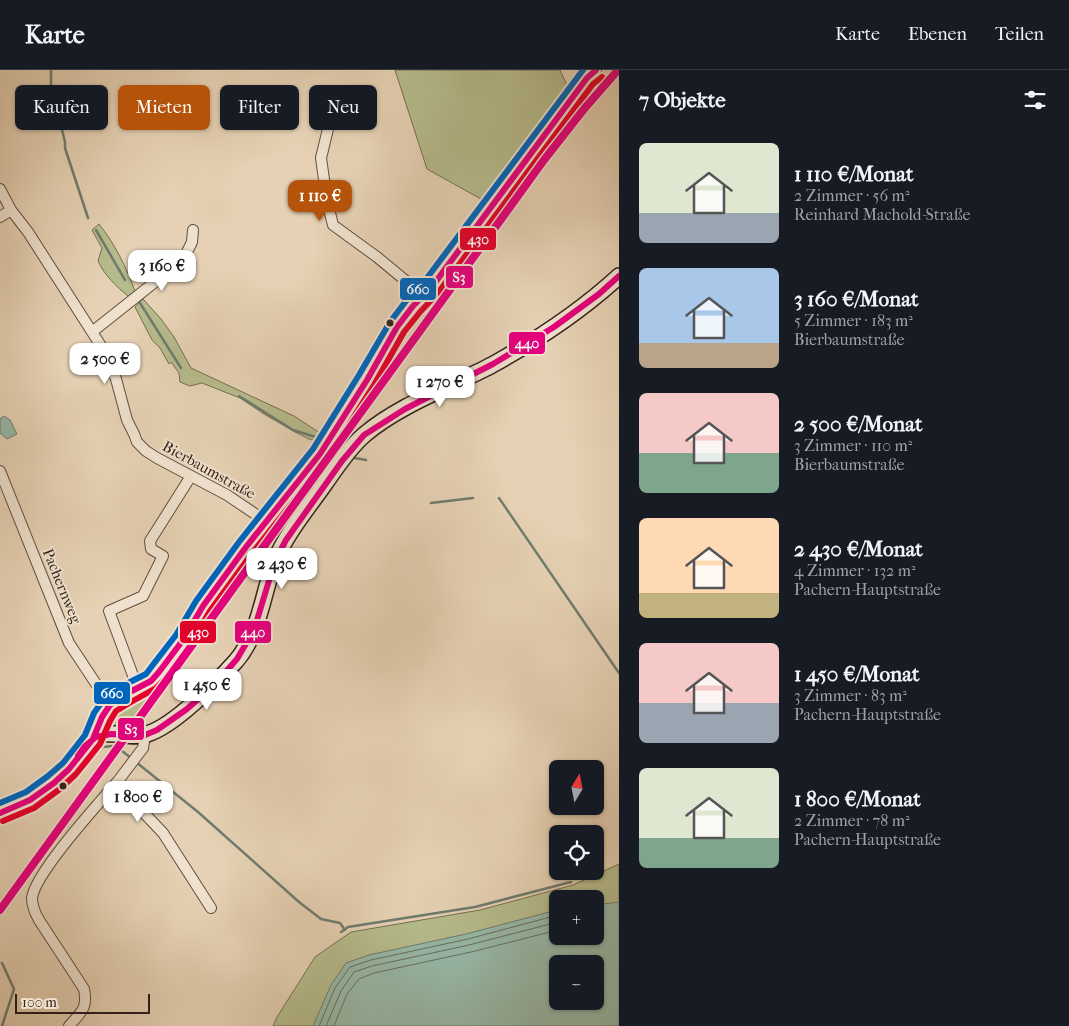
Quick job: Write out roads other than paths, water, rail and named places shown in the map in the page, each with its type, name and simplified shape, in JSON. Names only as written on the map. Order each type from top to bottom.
[{"type":"main road","points":[[0,813],[19,806],[47,788],[69,769],[92,739],[111,734],[145,735],[157,730],[187,709],[215,684],[238,659],[254,630],[275,561],[286,540],[342,461],[364,435],[405,409],[493,364],[554,328],[600,294],[619,276]]},
{"type":"street","points":[[92,739],[110,705],[151,681],[167,662],[183,640],[203,606],[246,547],[320,454],[367,380],[397,327],[431,288],[587,78],[596,70]]},
{"type":"street","points":[[328,130],[321,158],[327,201],[333,225],[423,295]]},
{"type":"street","name":"Bierbaumstraße","points":[[0,189],[11,210],[28,232],[109,361],[127,420],[137,442],[156,458],[227,495],[266,522]]},
{"type":"street","points":[[0,217],[11,210]]},
{"type":"street","points":[[92,332],[186,254],[192,242],[193,230]]},
{"type":"street","name":"Pachernweg","points":[[0,471],[32,555],[69,643],[110,705]]},
{"type":"street","points":[[138,688],[109,612],[143,596],[163,556],[152,549],[150,541],[191,476]]},
{"type":"street","points":[[69,1026],[85,1007],[84,989],[39,920],[32,900],[42,876],[144,748],[145,735]]},
{"type":"street","points":[[118,781],[126,793],[163,833],[211,908]]},
{"type":"water","points":[[4,416],[10,420],[17,434],[7,439],[0,433],[0,419]]},
{"type":"water","points":[[619,902],[619,1026],[313,1026],[331,985],[346,963],[369,955],[466,934],[549,912],[549,945],[604,945],[604,904]]},
{"type":"waterway","points":[[51,70],[51,86],[65,148],[88,218]]},
{"type":"waterway","points":[[96,230],[125,280]]},
{"type":"waterway","points":[[140,303],[181,368]]},
{"type":"waterway","points":[[239,396],[293,430],[319,438]]},
{"type":"waterway","points":[[355,458],[366,460]]},
{"type":"waterway","points":[[431,503],[473,498]]},
{"type":"waterway","points":[[499,498],[619,673]]},
{"type":"waterway","points":[[94,748],[112,746]]},
{"type":"waterway","points":[[122,751],[131,758]]},
{"type":"waterway","points":[[136,762],[198,812],[299,902],[321,919],[340,923],[345,930]]},
{"type":"waterway","points":[[341,932],[348,927],[475,907],[571,882]]},
{"type":"waterway","points":[[2,963],[14,989],[2,1026]]}]
